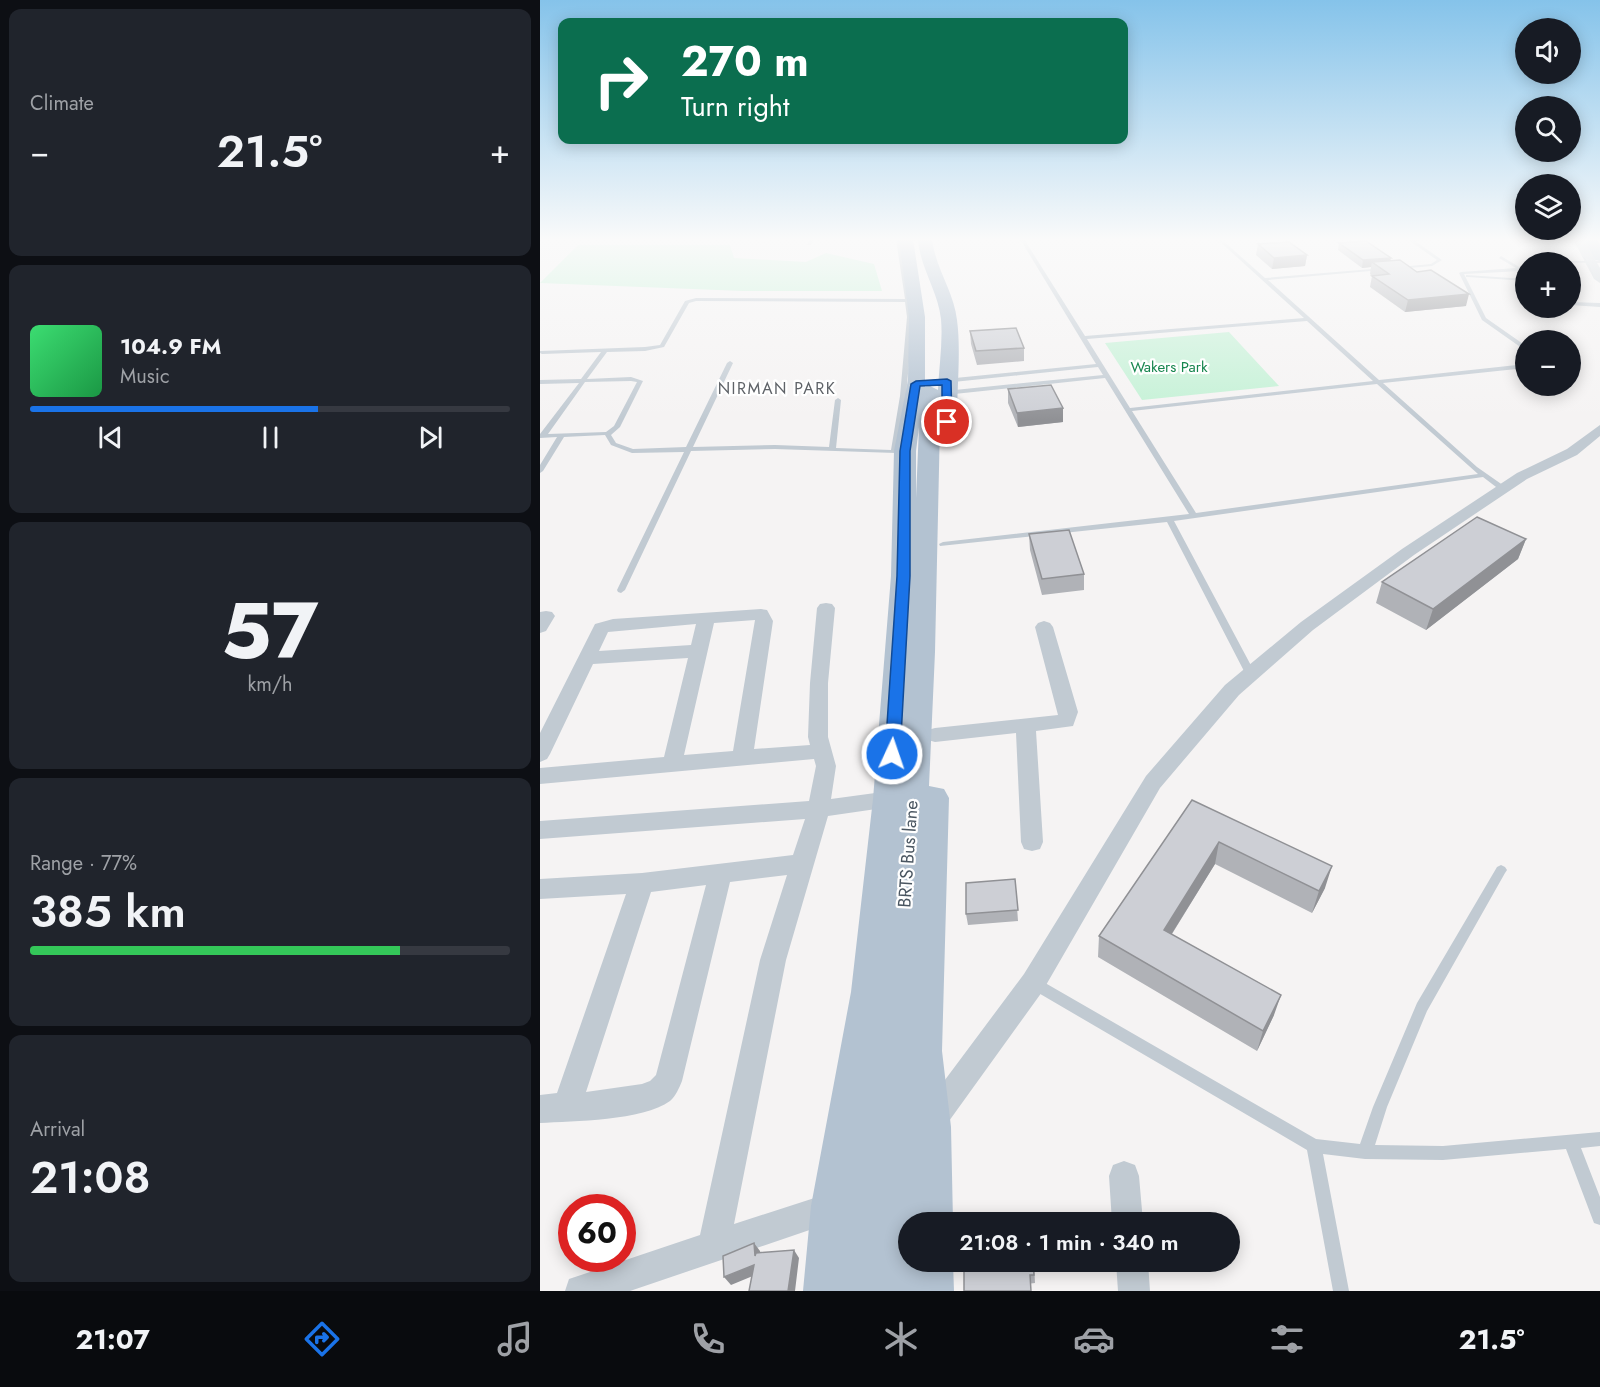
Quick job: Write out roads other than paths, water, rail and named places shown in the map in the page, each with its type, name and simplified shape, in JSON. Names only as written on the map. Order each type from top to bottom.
[{"type":"main road","name":"BRTS Bus lane","points":[[879,1291],[921,652],[929,468],[924,389],[931,322],[928,299]]},
{"type":"main road","points":[[829,1291],[836,1206],[872,992],[890,799],[904,576],[905,451],[949,320],[943,299]]},
{"type":"main road","points":[[911,301],[917,317],[943,544],[920,1051],[928,1127],[928,1212]]},
{"type":"main road","points":[[928,1272],[928,1291]]},
{"type":"street","points":[[581,1291],[714,1246],[807,1218],[836,1206],[888,1166],[928,1127],[1033,983],[1153,782],[1250,673],[1307,626],[1399,559],[1503,488],[1572,452],[1600,429]]},
{"type":"street","points":[[714,1246],[773,960],[819,809],[826,766],[818,738],[819,683],[826,608]]},
{"type":"street","points":[[540,754],[601,628],[613,625],[755,614],[764,617],[742,758]]},
{"type":"street","points":[[672,765],[706,618]]},
{"type":"street","points":[[935,735],[1066,720],[1069,717],[1044,627]]},
{"type":"street","points":[[586,658],[697,651]]},
{"type":"street","points":[[1026,725],[1032,842]]},
{"type":"street","points":[[540,776],[823,751]]},
{"type":"street","points":[[540,830],[819,809],[890,799]]},
{"type":"street","points":[[540,889],[642,883],[802,864]]},
{"type":"street","points":[[642,883],[554,1108],[630,1100],[655,1094],[664,1089],[668,1082],[720,875]]},
{"type":"street","points":[[1124,1176],[1127,1212]]},
{"type":"street","points":[[1133,1272],[1134,1291]]},
{"type":"lane","points":[[542,352],[662,346],[687,302],[695,299]]},
{"type":"lane","points":[[723,299],[911,301]]},
{"type":"lane","points":[[1060,299],[1193,515]]},
{"type":"lane","points":[[1287,299],[1484,475],[1503,488]]},
{"type":"lane","points":[[1474,299],[1484,319],[1515,341]]},
{"type":"lane","points":[[1581,304],[1600,305]]},
{"type":"lane","points":[[1084,338],[1309,319]]},
{"type":"lane","points":[[542,436],[606,350]]},
{"type":"lane","points":[[621,590],[730,363]]},
{"type":"lane","points":[[924,389],[1101,365]]},
{"type":"lane","points":[[1128,411],[1515,367]]},
{"type":"lane","points":[[924,389],[1107,376]]},
{"type":"lane","points":[[540,382],[631,379],[640,381],[617,427],[607,434],[542,436]]},
{"type":"lane","points":[[607,434],[613,444],[632,450],[776,447],[894,452],[924,389]]},
{"type":"lane","points":[[832,450],[838,400]]},
{"type":"lane","points":[[540,471],[562,435]]},
{"type":"lane","points":[[943,544],[1169,519],[1484,475]]},
{"type":"lane","points":[[1169,519],[1250,673]]},
{"type":"lane","points":[[1365,1152],[1380,1107],[1422,1008],[1501,870]]},
{"type":"lane","points":[[1033,983],[1314,1146],[1365,1152],[1443,1153],[1600,1139]]},
{"type":"lane","points":[[1571,1142],[1600,1217]]},
{"type":"lane","points":[[1314,1146],[1341,1291]]},
{"type":"district","name":"NIRMAN PARK","points":[[777,388]]},
{"type":"park label","name":"Wakers Park","points":[[1169,367]]}]
